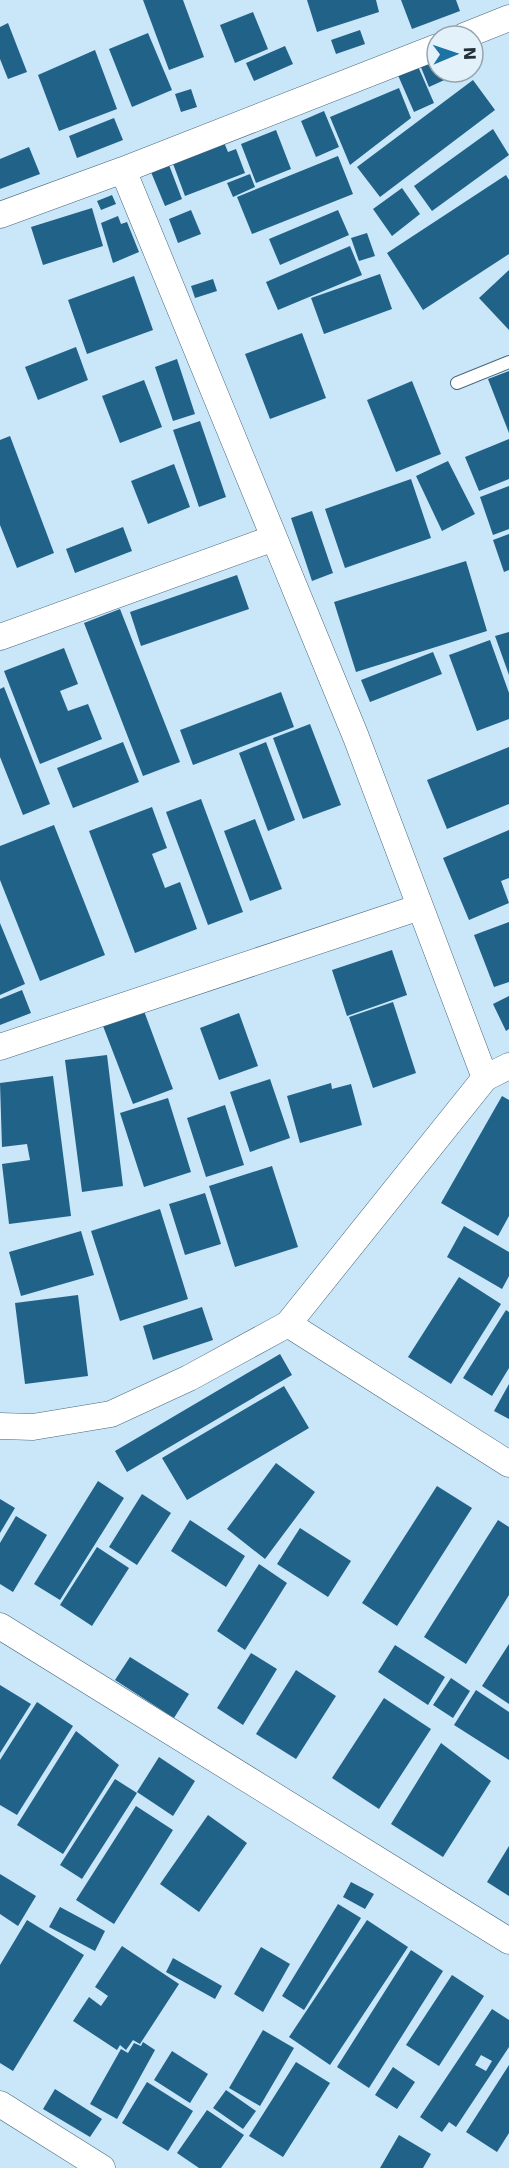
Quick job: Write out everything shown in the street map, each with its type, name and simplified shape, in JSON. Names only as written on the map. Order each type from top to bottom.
[{"type":"street","points":[[485,28],[509,18]]},
{"type":"street","points":[[0,215],[123,170],[425,52]]},
{"type":"street","points":[[123,170],[356,737],[485,1078]]},
{"type":"street","points":[[0,637],[274,538]]},
{"type":"street","points":[[0,1047],[420,907]]},
{"type":"street","points":[[0,1426],[33,1427],[111,1414],[189,1378],[288,1324],[485,1078],[509,1066]]},
{"type":"street","points":[[288,1324],[509,1464]]},
{"type":"street","points":[[0,1626],[509,1941]]},
{"type":"street","points":[[0,2104],[102,2168]]},
{"type":"lane","points":[[457,383],[509,362]]},
{"type":"building","points":[[143,0],[183,0],[204,57],[169,70]]},
{"type":"building","points":[[307,0],[376,0],[379,12],[317,32]]},
{"type":"building","points":[[401,0],[456,0],[460,11],[412,29]]},
{"type":"building","points":[[253,12],[268,49],[235,63],[220,25]]},
{"type":"building","points":[[8,23],[27,72],[8,79],[0,59],[0,27]]},
{"type":"building","points":[[360,30],[365,44],[336,54],[331,40]]},
{"type":"building","points":[[148,33],[172,90],[132,107],[109,49]]},
{"type":"building","points":[[285,46],[293,64],[254,81],[246,63]]},
{"type":"building","points":[[95,50],[117,109],[59,131],[38,75]]},
{"type":"building","points":[[425,57],[425,77],[418,60]]},
{"type":"building","points":[[417,64],[434,103],[414,112],[397,73]]},
{"type":"building","points":[[468,84],[476,84],[495,110],[380,197],[357,167]]},
{"type":"building","points":[[399,88],[411,118],[350,165],[330,117]]},
{"type":"building","points":[[191,89],[197,107],[181,112],[175,94]]},
{"type":"building","points":[[324,111],[339,147],[316,157],[301,121]]},
{"type":"building","points":[[114,118],[123,140],[77,158],[69,136]]},
{"type":"building","points":[[493,129],[509,155],[432,211],[414,186]]},
{"type":"building","points":[[276,130],[291,169],[256,183],[241,144]]},
{"type":"building","points":[[223,140],[228,152],[236,149],[245,173],[185,196],[172,161]]},
{"type":"building","points":[[29,147],[40,174],[0,189],[0,159]]},
{"type":"building","points":[[338,156],[353,194],[252,234],[237,197]]},
{"type":"building","points":[[169,165],[182,199],[165,206],[151,172]]},
{"type":"building","points":[[250,174],[255,187],[233,197],[227,183]]},
{"type":"building","points":[[506,175],[509,180],[509,254],[423,310],[387,253]]},
{"type":"building","points":[[402,188],[420,214],[392,236],[373,209]]},
{"type":"building","points":[[112,195],[116,204],[101,210],[97,201]]},
{"type":"building","points":[[92,208],[103,246],[43,265],[31,227]]},
{"type":"building","points":[[191,210],[201,234],[178,243],[169,219]]},
{"type":"building","points":[[338,210],[349,235],[280,265],[269,239]]},
{"type":"building","points":[[118,216],[121,224],[127,222],[139,252],[113,263],[101,223]]},
{"type":"building","points":[[367,233],[375,256],[359,261],[351,238]]},
{"type":"building","points":[[350,246],[362,275],[278,310],[266,282]]},
{"type":"building","points":[[509,270],[509,330],[479,298]]},
{"type":"building","points":[[380,274],[392,309],[324,334],[311,298]]},
{"type":"building","points":[[134,276],[153,330],[87,354],[68,300]]},
{"type":"building","points":[[213,279],[217,291],[195,298],[191,286]]},
{"type":"building","points":[[302,333],[326,398],[270,419],[245,354]]},
{"type":"building","points":[[76,347],[88,380],[38,400],[25,367]]},
{"type":"building","points":[[177,359],[195,414],[173,421],[155,367]]},
{"type":"building","points":[[509,371],[509,433],[488,379]]},
{"type":"building","points":[[144,380],[162,427],[120,443],[102,396]]},
{"type":"building","points":[[412,381],[441,454],[396,472],[367,400]]},
{"type":"building","points":[[200,421],[226,497],[199,507],[173,430]]},
{"type":"building","points":[[10,436],[54,553],[17,568],[0,525],[0,440]]},
{"type":"building","points":[[509,439],[509,479],[479,491],[465,457]]},
{"type":"building","points":[[448,461],[475,514],[442,531],[416,476]]},
{"type":"building","points":[[174,464],[190,507],[148,524],[131,481]]},
{"type":"building","points":[[411,479],[431,538],[345,568],[325,509]]},
{"type":"building","points":[[509,486],[509,529],[493,535],[480,497]]},
{"type":"building","points":[[312,511],[333,573],[312,581],[291,518]]},
{"type":"building","points":[[123,527],[132,551],[75,573],[66,549]]},
{"type":"building","points":[[509,534],[509,570],[504,572],[493,540]]},
{"type":"building","points":[[466,561],[487,631],[356,672],[334,602]]},
{"type":"building","points":[[237,575],[249,609],[141,646],[130,612]]},
{"type":"building","points":[[120,609],[180,762],[143,776],[84,623]]},
{"type":"building","points":[[509,632],[509,675],[495,636]]},
{"type":"building","points":[[490,640],[509,693],[509,719],[477,731],[449,655]]},
{"type":"building","points":[[64,648],[78,684],[60,691],[68,711],[88,704],[102,739],[40,764],[4,671]]},
{"type":"building","points":[[433,652],[442,674],[370,702],[361,680]]},
{"type":"building","points":[[4,687],[50,804],[23,815],[0,757],[0,689]]},
{"type":"building","points":[[281,692],[294,727],[193,765],[180,730]]},
{"type":"building","points":[[310,724],[341,805],[303,819],[273,738]]},
{"type":"building","points":[[123,742],[139,782],[73,808],[57,768]]},
{"type":"building","points":[[266,742],[295,820],[268,831],[239,753]]},
{"type":"building","points":[[509,747],[509,804],[447,829],[427,780]]},
{"type":"building","points":[[201,799],[243,912],[208,925],[166,812]]},
{"type":"building","points":[[152,807],[167,848],[152,854],[165,888],[180,882],[197,929],[135,953],[89,831]]},
{"type":"building","points":[[255,819],[282,889],[250,901],[224,831]]},
{"type":"building","points":[[54,825],[105,955],[40,981],[0,880],[0,846]]},
{"type":"building","points":[[509,830],[509,878],[501,881],[509,903],[469,920],[443,858]]},
{"type":"building","points":[[509,922],[509,982],[494,987],[474,935]]},
{"type":"building","points":[[0,923],[25,984],[0,995]]},
{"type":"building","points":[[392,950],[407,995],[347,1016],[332,970]]},
{"type":"building","points":[[22,990],[31,1013],[0,1025],[0,999]]},
{"type":"building","points":[[509,996],[509,1029],[506,1031],[493,1004]]},
{"type":"building","points":[[393,1002],[416,1073],[373,1088],[349,1017]]},
{"type":"building","points":[[144,1011],[173,1089],[133,1104],[103,1026]]},
{"type":"building","points":[[239,1013],[258,1066],[219,1080],[200,1028]]},
{"type":"building","points":[[107,1055],[123,1186],[82,1192],[65,1060]]},
{"type":"building","points":[[53,1076],[71,1216],[9,1224],[2,1164],[30,1160],[27,1144],[2,1147],[0,1083]]},
{"type":"building","points":[[270,1079],[290,1138],[250,1152],[230,1092]]},
{"type":"building","points":[[331,1083],[332,1089],[351,1084],[362,1125],[300,1143],[287,1096]]},
{"type":"building","points":[[502,1096],[509,1100],[509,1216],[498,1236],[441,1203]]},
{"type":"building","points":[[168,1098],[191,1172],[144,1187],[120,1113]]},
{"type":"building","points":[[225,1105],[244,1165],[206,1177],[187,1118]]},
{"type":"building","points":[[272,1166],[298,1247],[235,1267],[209,1186]]},
{"type":"building","points":[[205,1193],[221,1244],[185,1255],[169,1204]]},
{"type":"building","points":[[160,1209],[188,1299],[120,1321],[91,1231]]},
{"type":"building","points":[[464,1226],[509,1252],[509,1276],[502,1289],[447,1257]]},
{"type":"building","points":[[81,1231],[94,1275],[21,1296],[9,1252]]},
{"type":"building","points":[[459,1277],[501,1304],[451,1384],[408,1357]]},
{"type":"building","points":[[78,1295],[88,1376],[25,1384],[15,1303]]},
{"type":"building","points":[[202,1307],[213,1340],[153,1360],[143,1326]]},
{"type":"building","points":[[506,1310],[509,1312],[509,1368],[492,1396],[463,1378]]},
{"type":"building","points":[[280,1354],[292,1375],[127,1472],[115,1451]]},
{"type":"building","points":[[509,1384],[509,1419],[494,1411]]},
{"type":"building","points":[[284,1386],[309,1428],[187,1500],[162,1458]]},
{"type":"building","points":[[276,1463],[315,1492],[265,1559],[227,1529]]},
{"type":"building","points":[[98,1481],[124,1498],[60,1600],[34,1584]]},
{"type":"building","points":[[437,1486],[472,1508],[397,1626],[362,1603]]},
{"type":"building","points":[[142,1494],[171,1513],[137,1565],[109,1547]]},
{"type":"building","points":[[0,1499],[15,1508],[0,1533]]},
{"type":"building","points":[[16,1516],[47,1535],[13,1592],[0,1584],[0,1543]]},
{"type":"building","points":[[190,1520],[245,1556],[226,1587],[171,1551]]},
{"type":"building","points":[[498,1520],[509,1527],[509,1595],[466,1664],[424,1637]]},
{"type":"building","points":[[300,1528],[351,1561],[328,1597],[277,1564]]},
{"type":"building","points":[[97,1547],[129,1568],[92,1626],[60,1605]]},
{"type":"building","points":[[259,1564],[287,1583],[245,1650],[217,1631]]},
{"type":"building","points":[[509,1644],[509,1704],[482,1686]]},
{"type":"building","points":[[395,1645],[445,1677],[428,1705],[378,1672]]},
{"type":"building","points":[[251,1653],[277,1669],[243,1725],[217,1708]]},
{"type":"building","points":[[130,1657],[189,1694],[174,1718],[115,1680]]},
{"type":"building","points":[[296,1670],[336,1696],[296,1759],[256,1734]]},
{"type":"building","points":[[451,1678],[470,1691],[453,1718],[433,1705]]},
{"type":"building","points":[[0,1685],[31,1704],[0,1753]]},
{"type":"building","points":[[476,1690],[509,1712],[509,1760],[454,1725]]},
{"type":"building","points":[[384,1698],[431,1729],[379,1809],[332,1778]]},
{"type":"building","points":[[37,1702],[73,1726],[17,1815],[0,1805],[0,1760]]},
{"type":"building","points":[[76,1731],[119,1765],[63,1854],[17,1825]]},
{"type":"building","points":[[441,1743],[491,1781],[443,1857],[391,1824]]},
{"type":"building","points":[[159,1757],[195,1781],[173,1816],[137,1792]]},
{"type":"building","points":[[115,1779],[137,1793],[82,1879],[60,1865]]},
{"type":"building","points":[[136,1806],[173,1830],[114,1924],[76,1900]]},
{"type":"building","points":[[208,1815],[247,1843],[199,1912],[160,1884]]},
{"type":"building","points":[[509,1846],[509,1896],[487,1882]]},
{"type":"building","points":[[0,1874],[36,1896],[18,1926],[0,1914]]},
{"type":"building","points":[[351,1882],[374,1894],[365,1909],[343,1897]]},
{"type":"building","points":[[338,1904],[361,1918],[304,2010],[282,1996]]},
{"type":"building","points":[[60,1907],[105,1931],[95,1951],[49,1927]]},
{"type":"building","points":[[27,1920],[84,1955],[13,2071],[0,2063],[0,1965]]},
{"type":"building","points":[[367,1920],[408,1947],[330,2065],[289,2037]]},
{"type":"building","points":[[122,1946],[179,1984],[140,2044],[133,2040],[126,2050],[120,2045],[117,2050],[73,2021],[89,1997],[101,2006],[108,1996],[95,1987]]},
{"type":"building","points":[[261,1947],[290,1964],[263,2012],[234,1994]]},
{"type":"building","points":[[411,1950],[443,1971],[369,2088],[337,2067]]},
{"type":"building","points":[[173,1958],[222,1986],[215,1999],[166,1972]]},
{"type":"building","points":[[452,1975],[484,1996],[439,2066],[406,2045]]},
{"type":"building","points":[[492,2009],[509,2020],[509,2047],[456,2127],[449,2122],[442,2132],[420,2117]],"holes":[[[481,2055],[492,2061],[486,2071],[475,2065]]]},
{"type":"building","points":[[263,2030],[294,2048],[260,2106],[229,2088]]},
{"type":"building","points":[[143,2042],[155,2050],[117,2119],[90,2104],[121,2049],[128,2053],[134,2043],[141,2046]]},
{"type":"building","points":[[172,2051],[208,2074],[190,2103],[154,2080]]},
{"type":"building","points":[[296,2062],[330,2083],[283,2157],[249,2136]]},
{"type":"building","points":[[509,2065],[509,2133],[497,2152],[466,2132]]},
{"type":"building","points":[[393,2067],[415,2082],[397,2109],[375,2095]]},
{"type":"building","points":[[147,2082],[193,2111],[168,2151],[122,2123]]},
{"type":"building","points":[[55,2089],[102,2119],[90,2137],[43,2109]]},
{"type":"building","points":[[226,2090],[256,2111],[243,2129],[213,2108]]},
{"type":"building","points":[[207,2110],[244,2135],[221,2168],[199,2168],[177,2153]]},
{"type":"building","points":[[399,2135],[431,2154],[423,2168],[380,2168]]}]
